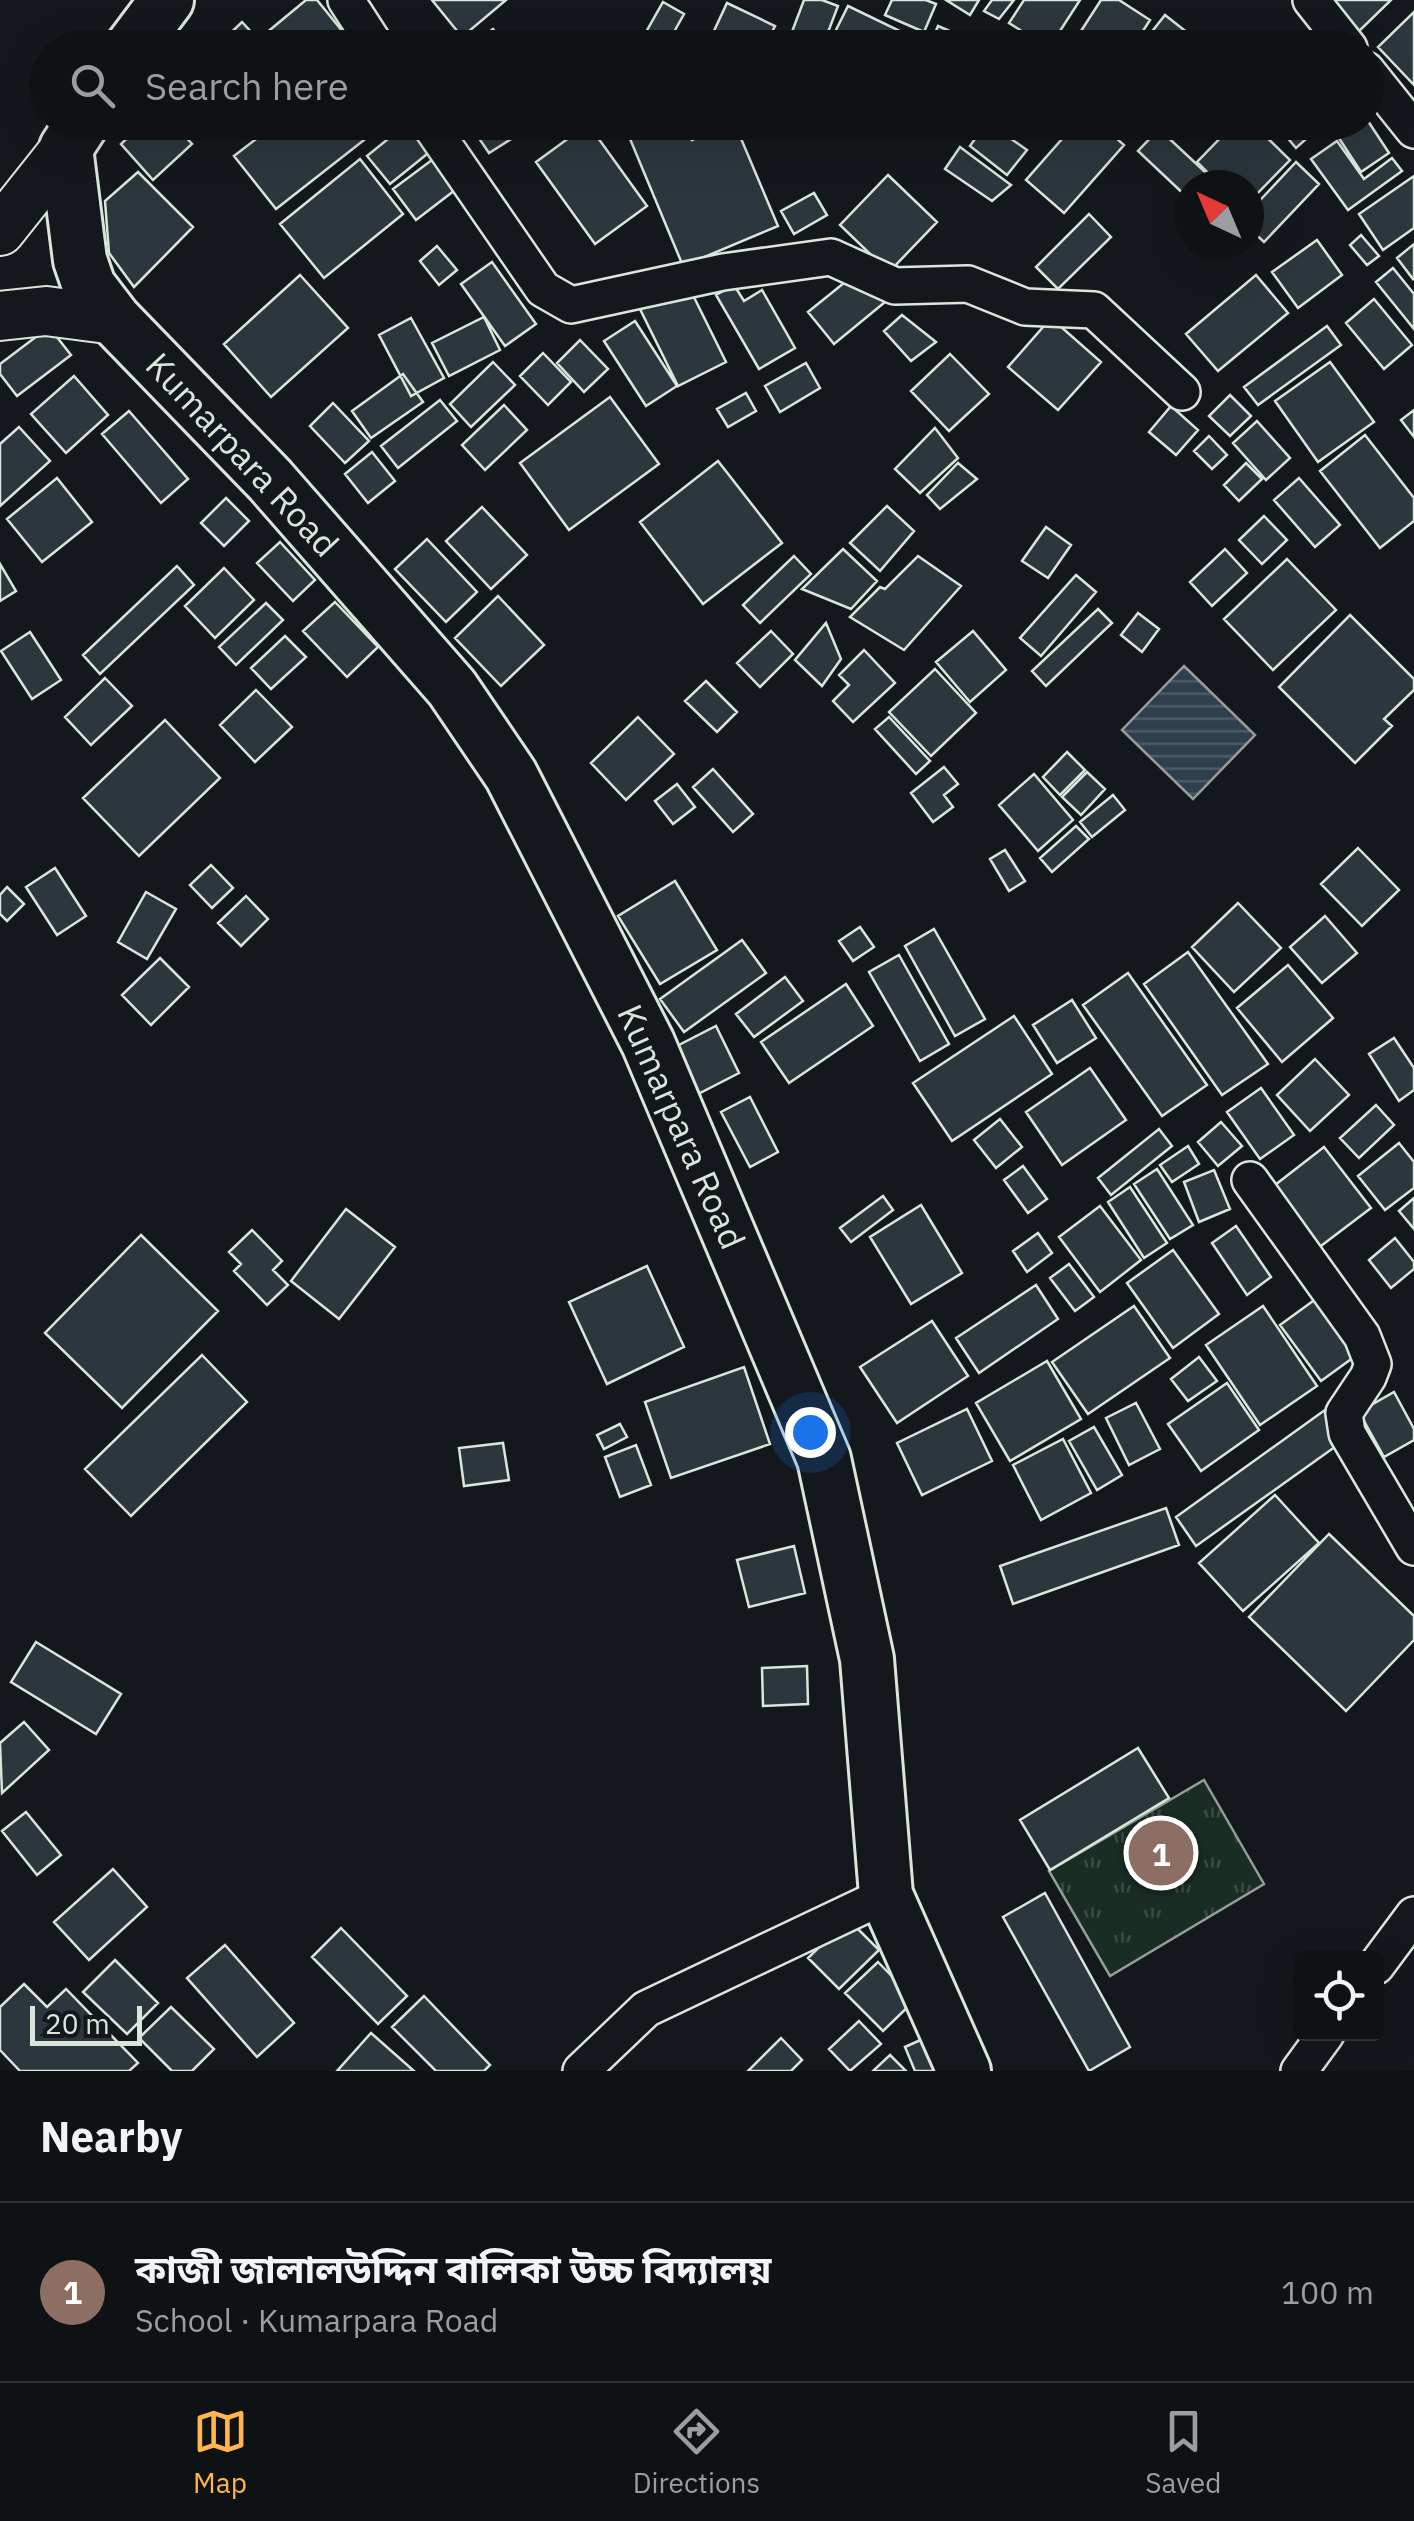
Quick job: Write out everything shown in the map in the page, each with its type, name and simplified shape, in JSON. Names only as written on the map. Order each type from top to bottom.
[{"type":"main road","points":[[145,30],[167,0]]},
{"type":"main road","points":[[0,231],[71,140]]},
{"type":"main road","name":"Kumarpara Road","points":[[75,140],[80,260],[90,286],[115,320],[270,480],[452,688],[510,775],[648,1043],[824,1459],[867,1659],[886,1895],[964,2071]]},
{"type":"main road","points":[[0,316],[46,311],[115,320]]},
{"type":"street","points":[[346,0],[366,30]]},
{"type":"street","points":[[1311,0],[1334,30]]},
{"type":"street","points":[[1384,92],[1414,130]]},
{"type":"street","points":[[440,140],[542,289],[571,306],[722,272],[831,257],[894,286],[968,284],[1025,307],[1094,310],[1182,392]]},
{"type":"street","points":[[1250,1180],[1362,1336],[1373,1364],[1344,1413],[1346,1432],[1414,1547]]},
{"type":"street","points":[[581,2071],[646,2009],[886,1895]]},
{"type":"street","points":[[1384,1955],[1414,1915]]},
{"type":"street","points":[[1299,2071],[1321,2041]]},
{"type":"green space","points":[[1204,1780],[1264,1884],[1110,1976],[1049,1871]]},
{"type":"water","points":[[1184,666],[1255,735],[1193,799],[1122,730]]},
{"type":"building","points":[[306,0],[317,0],[341,30],[270,30]]},
{"type":"building","points":[[432,0],[506,0],[470,30],[456,30]]},
{"type":"building","points":[[804,0],[822,0],[838,6],[829,30],[793,30]]},
{"type":"building","points":[[892,0],[926,0],[936,4],[925,30],[885,15]]},
{"type":"building","points":[[946,0],[979,0],[970,15]]},
{"type":"building","points":[[992,0],[1014,0],[999,19],[984,11]]},
{"type":"building","points":[[1024,0],[1080,0],[1061,30],[1020,30],[1009,23]]},
{"type":"building","points":[[1101,0],[1119,0],[1150,20],[1144,30],[1082,30]]},
{"type":"building","points":[[1320,0],[1391,0],[1360,30],[1350,30]]},
{"type":"building","points":[[663,2],[684,14],[675,30],[647,30]]},
{"type":"building","points":[[727,3],[775,26],[773,30],[714,30]]},
{"type":"building","points":[[848,6],[898,30],[836,30]]},
{"type":"building","points":[[1414,12],[1414,85],[1384,53],[1384,41]]},
{"type":"building","points":[[1165,15],[1184,30],[1153,30]]},
{"type":"building","points":[[242,22],[249,30],[234,30]]},
{"type":"building","points":[[125,140],[188,140],[192,144],[153,180],[121,144]]},
{"type":"building","points":[[255,140],[364,140],[276,209],[234,156]]},
{"type":"building","points":[[387,140],[424,140],[432,150],[390,184],[367,156]]},
{"type":"building","points":[[480,140],[510,140],[489,153]]},
{"type":"building","points":[[566,140],[600,140],[647,206],[595,244],[536,162]]},
{"type":"building","points":[[630,140],[742,140],[778,226],[683,266]]},
{"type":"building","points":[[974,140],[1013,140],[1027,150],[1007,175],[970,146]]},
{"type":"building","points":[[1061,140],[1118,140],[1124,145],[1064,213],[1026,180]]},
{"type":"building","points":[[1148,140],[1171,140],[1203,170],[1174,170],[1174,185],[1138,151]]},
{"type":"building","points":[[1218,140],[1269,140],[1290,160],[1264,187],[1264,170],[1205,170],[1197,162]]},
{"type":"building","points":[[1289,140],[1305,140],[1296,148]]},
{"type":"building","points":[[1340,140],[1380,140],[1389,153],[1361,172]]},
{"type":"building","points":[[1337,141],[1364,179],[1392,158],[1402,171],[1348,210],[1311,159]]},
{"type":"building","points":[[960,147],[1011,185],[992,201],[945,169]]},
{"type":"building","points":[[436,157],[459,187],[416,220],[393,189]]},
{"type":"building","points":[[360,159],[403,214],[324,278],[280,224]]},
{"type":"building","points":[[1296,162],[1319,184],[1264,242],[1264,196]]},
{"type":"building","points":[[138,172],[193,227],[134,287],[109,253],[105,201]]},
{"type":"building","points":[[888,175],[937,222],[889,272],[840,225]]},
{"type":"building","points":[[1414,176],[1414,228],[1383,250],[1359,214]]},
{"type":"building","points":[[814,193],[827,215],[794,234],[781,211]]},
{"type":"building","points":[[1089,214],[1111,237],[1058,289],[1036,267]]},
{"type":"building","points":[[1361,235],[1379,256],[1367,265],[1350,245]]},
{"type":"building","points":[[1317,240],[1342,275],[1298,308],[1272,272]]},
{"type":"building","points":[[1414,244],[1414,278],[1413,279],[1397,258]]},
{"type":"building","points":[[437,246],[457,270],[439,285],[420,261]]},
{"type":"building","points":[[492,262],[536,324],[505,346],[461,284]]},
{"type":"building","points":[[1393,268],[1414,294],[1414,329],[1376,282]]},
{"type":"building","points":[[860,270],[885,302],[834,344],[808,312]]},
{"type":"building","points":[[300,275],[348,328],[271,397],[224,344]]},
{"type":"building","points":[[1256,275],[1288,313],[1218,371],[1186,334]]},
{"type":"building","points":[[687,283],[726,362],[678,386],[639,307]]},
{"type":"building","points":[[734,285],[744,301],[762,290],[795,348],[759,369],[716,295]]},
{"type":"building","points":[[1374,299],[1412,345],[1384,369],[1346,323]]},
{"type":"building","points":[[902,315],[936,342],[911,361],[884,331]]},
{"type":"building","points":[[484,317],[500,350],[449,376],[432,343]]},
{"type":"building","points":[[411,318],[444,378],[411,396],[379,335]]},
{"type":"building","points":[[1051,318],[1101,362],[1058,410],[1008,367]]},
{"type":"building","points":[[635,321],[677,386],[646,406],[604,341]]},
{"type":"building","points":[[1327,326],[1341,345],[1258,405],[1244,387]]},
{"type":"building","points":[[49,327],[71,355],[17,396],[0,374],[0,364]]},
{"type":"building","points":[[580,340],[608,369],[584,392],[557,363]]},
{"type":"building","points":[[543,353],[571,382],[548,405],[520,376]]},
{"type":"building","points":[[950,354],[989,394],[949,431],[911,391]]},
{"type":"building","points":[[493,362],[515,385],[471,427],[450,404]]},
{"type":"building","points":[[1330,362],[1374,422],[1318,462],[1275,401]]},
{"type":"building","points":[[806,363],[820,388],[780,412],[765,386]]},
{"type":"building","points":[[403,374],[423,402],[371,438],[352,411]]},
{"type":"building","points":[[74,376],[108,415],[66,453],[31,414]]},
{"type":"building","points":[[746,393],[756,411],[728,427],[717,409]]},
{"type":"building","points":[[1230,395],[1251,416],[1230,436],[1209,416]]},
{"type":"building","points":[[610,397],[659,464],[569,530],[520,463]]},
{"type":"building","points":[[440,400],[457,421],[398,468],[381,446]]},
{"type":"building","points":[[333,403],[369,441],[345,463],[310,426]]},
{"type":"building","points":[[504,405],[527,430],[485,470],[462,445]]},
{"type":"building","points":[[1171,406],[1198,430],[1176,455],[1149,432]]},
{"type":"building","points":[[1414,410],[1414,437],[1401,420]]},
{"type":"building","points":[[129,411],[188,479],[161,503],[102,434]]},
{"type":"building","points":[[1257,421],[1290,458],[1266,480],[1233,443]]},
{"type":"building","points":[[19,427],[50,461],[0,506],[0,444]]},
{"type":"building","points":[[935,428],[958,458],[920,493],[895,469]]},
{"type":"building","points":[[1365,435],[1414,498],[1414,521],[1380,548],[1320,471]]},
{"type":"building","points":[[1209,436],[1227,455],[1212,469],[1194,451]]},
{"type":"building","points":[[372,452],[395,481],[368,503],[345,474]]},
{"type":"building","points":[[718,461],[782,543],[703,604],[640,522]]},
{"type":"building","points":[[958,463],[977,479],[940,509],[927,495]]},
{"type":"building","points":[[1246,463],[1262,479],[1239,501],[1224,485]]},
{"type":"building","points":[[57,478],[92,522],[42,562],[7,519]]},
{"type":"building","points":[[1299,478],[1340,525],[1315,547],[1274,500]]},
{"type":"building","points":[[226,498],[249,521],[224,546],[201,523]]},
{"type":"building","points":[[887,506],[914,531],[880,571],[850,543]]},
{"type":"building","points":[[482,507],[527,555],[491,589],[446,541]]},
{"type":"building","points":[[1264,516],[1287,540],[1262,564],[1239,540]]},
{"type":"building","points":[[1046,527],[1071,545],[1048,578],[1022,561]]},
{"type":"building","points":[[427,539],[477,592],[446,622],[395,569]]},
{"type":"building","points":[[280,542],[315,580],[293,601],[257,563]]},
{"type":"building","points":[[843,549],[877,581],[851,609],[802,589]]},
{"type":"building","points":[[1225,549],[1247,573],[1212,606],[1190,582]]},
{"type":"building","points":[[794,556],[811,574],[760,623],[743,605]]},
{"type":"building","points":[[918,556],[961,586],[904,650],[850,617]]},
{"type":"building","points":[[1287,559],[1336,610],[1273,670],[1224,619]]},
{"type":"building","points":[[0,564],[16,591],[0,601]]},
{"type":"building","points":[[177,566],[194,585],[100,674],[83,655]]},
{"type":"building","points":[[224,568],[254,600],[215,638],[185,606]]},
{"type":"building","points":[[1076,575],[1096,592],[1041,656],[1020,638]]},
{"type":"building","points":[[498,596],[544,645],[501,686],[455,638]]},
{"type":"building","points":[[335,602],[378,647],[347,677],[303,631]]},
{"type":"building","points":[[266,603],[283,620],[236,665],[219,647]]},
{"type":"building","points":[[1098,609],[1112,623],[1046,686],[1032,671]]},
{"type":"building","points":[[1138,613],[1159,629],[1142,652],[1121,635]]},
{"type":"building","points":[[1350,615],[1414,679],[1414,690],[1384,719],[1392,726],[1355,763],[1279,687]]},
{"type":"building","points":[[826,623],[841,659],[822,686],[795,660]]},
{"type":"building","points":[[771,631],[793,654],[760,687],[737,663]]},
{"type":"building","points":[[973,631],[1006,670],[970,702],[936,662]]},
{"type":"building","points":[[30,632],[61,680],[32,699],[1,651]]},
{"type":"building","points":[[285,636],[306,657],[271,689],[251,668]]},
{"type":"building","points":[[864,650],[895,683],[853,722],[833,701],[849,685],[839,675]]},
{"type":"building","points":[[935,669],[976,713],[931,756],[889,712]]},
{"type":"building","points":[[105,678],[132,706],[91,745],[65,717]]},
{"type":"building","points":[[706,681],[737,712],[717,732],[685,701]]},
{"type":"building","points":[[256,690],[292,727],[255,762],[220,725]]},
{"type":"building","points":[[638,717],[674,754],[626,800],[591,763]]},
{"type":"building","points":[[889,717],[930,761],[916,774],[875,729]]},
{"type":"building","points":[[165,720],[220,778],[139,856],[83,798]]},
{"type":"building","points":[[1067,752],[1085,770],[1060,795],[1043,777]]},
{"type":"building","points":[[944,767],[958,784],[944,795],[953,807],[933,822],[911,793]]},
{"type":"building","points":[[713,769],[753,814],[733,832],[693,787]]},
{"type":"building","points":[[1087,772],[1105,789],[1081,815],[1062,797]]},
{"type":"building","points":[[1034,774],[1073,820],[1038,851],[999,805]]},
{"type":"building","points":[[677,784],[695,807],[673,824],[655,801]]},
{"type":"building","points":[[1113,795],[1125,810],[1092,837],[1080,822]]},
{"type":"building","points":[[1076,826],[1089,839],[1052,872],[1040,858]]},
{"type":"building","points":[[1358,848],[1399,890],[1362,926],[1321,884]]},
{"type":"building","points":[[1005,850],[1025,881],[1009,891],[990,859]]},
{"type":"building","points":[[211,865],[233,888],[212,908],[190,885]]},
{"type":"building","points":[[55,868],[86,916],[57,935],[26,887]]},
{"type":"building","points":[[675,881],[717,950],[660,984],[618,916]]},
{"type":"building","points":[[7,887],[24,904],[7,921],[0,914],[0,895]]},
{"type":"building","points":[[146,892],[176,909],[147,959],[118,942]]},
{"type":"building","points":[[246,896],[268,919],[241,946],[218,923]]},
{"type":"building","points":[[1238,903],[1281,948],[1234,992],[1192,947]]},
{"type":"building","points":[[1325,916],[1357,953],[1322,983],[1290,947]]},
{"type":"building","points":[[860,927],[874,947],[853,961],[839,941]]},
{"type":"building","points":[[934,929],[985,1019],[955,1036],[905,946]]},
{"type":"building","points":[[742,940],[766,973],[684,1032],[660,999]]},
{"type":"building","points":[[1188,952],[1268,1064],[1222,1095],[1144,984]]},
{"type":"building","points":[[899,955],[949,1044],[920,1061],[869,972]]},
{"type":"building","points":[[160,958],[189,987],[151,1025],[122,995]]},
{"type":"building","points":[[1288,965],[1333,1018],[1282,1062],[1237,1008]]},
{"type":"building","points":[[1128,973],[1207,1085],[1162,1116],[1083,1005]]},
{"type":"building","points":[[785,977],[803,1001],[754,1037],[736,1014]]},
{"type":"building","points":[[846,984],[873,1026],[789,1083],[761,1042]]},
{"type":"building","points":[[1072,1000],[1096,1038],[1057,1063],[1033,1025]]},
{"type":"building","points":[[1014,1016],[1052,1074],[952,1141],[913,1083]]},
{"type":"building","points":[[716,1026],[739,1073],[698,1094],[675,1047]]},
{"type":"building","points":[[1394,1038],[1414,1068],[1414,1090],[1399,1101],[1369,1054]]},
{"type":"building","points":[[1315,1059],[1349,1095],[1310,1131],[1277,1095]]},
{"type":"building","points":[[1090,1068],[1126,1120],[1062,1165],[1026,1112]]},
{"type":"building","points":[[1261,1088],[1294,1135],[1260,1159],[1227,1112]]},
{"type":"building","points":[[750,1097],[778,1152],[750,1167],[721,1112]]},
{"type":"building","points":[[1376,1105],[1394,1125],[1359,1158],[1340,1138]]},
{"type":"building","points":[[1000,1119],[1022,1147],[996,1168],[974,1140]]},
{"type":"building","points":[[1221,1122],[1242,1146],[1218,1166],[1198,1142]]},
{"type":"building","points":[[1159,1129],[1172,1146],[1111,1195],[1098,1178]]},
{"type":"building","points":[[1399,1143],[1414,1162],[1414,1188],[1385,1210],[1358,1176]]},
{"type":"building","points":[[1188,1146],[1199,1164],[1172,1182],[1160,1165]]},
{"type":"building","points":[[1324,1147],[1371,1208],[1309,1255],[1262,1195]]},
{"type":"building","points":[[1023,1166],[1047,1199],[1028,1213],[1004,1180]]},
{"type":"building","points":[[1157,1169],[1193,1225],[1170,1239],[1134,1184]]},
{"type":"building","points":[[1214,1170],[1230,1209],[1199,1222],[1184,1182]]},
{"type":"building","points":[[1130,1187],[1167,1243],[1144,1258],[1108,1202]]},
{"type":"building","points":[[883,1196],[893,1210],[851,1242],[840,1228]]},
{"type":"building","points":[[1414,1198],[1414,1229],[1399,1211]]},
{"type":"building","points":[[921,1205],[962,1273],[911,1304],[870,1237]]},
{"type":"building","points":[[1100,1206],[1141,1260],[1100,1292],[1059,1237]]},
{"type":"building","points":[[346,1209],[395,1247],[339,1319],[291,1281]]},
{"type":"building","points":[[1236,1226],[1271,1277],[1247,1295],[1212,1243]]},
{"type":"building","points":[[252,1230],[282,1261],[273,1270],[288,1285],[267,1305],[234,1271],[241,1264],[229,1252]]},
{"type":"building","points":[[1038,1233],[1052,1253],[1027,1272],[1013,1251]]},
{"type":"building","points":[[141,1235],[218,1311],[122,1408],[45,1333]]},
{"type":"building","points":[[1395,1238],[1414,1262],[1414,1269],[1391,1288],[1369,1260]]},
{"type":"building","points":[[1173,1250],[1219,1314],[1173,1348],[1127,1283]]},
{"type":"building","points":[[1069,1264],[1094,1297],[1075,1311],[1050,1278]]},
{"type":"building","points":[[647,1266],[684,1347],[607,1384],[569,1302]]},
{"type":"building","points":[[1036,1285],[1058,1319],[979,1373],[956,1338]]},
{"type":"building","points":[[1324,1293],[1365,1349],[1321,1381],[1280,1325]]},
{"type":"building","points":[[1134,1306],[1170,1358],[1088,1414],[1052,1362]]},
{"type":"building","points":[[1263,1306],[1317,1386],[1260,1425],[1206,1345]]},
{"type":"building","points":[[932,1321],[968,1376],[897,1423],[860,1367]]},
{"type":"building","points":[[202,1355],[247,1402],[131,1516],[85,1469]]},
{"type":"building","points":[[1199,1357],[1217,1381],[1188,1401],[1171,1379]]},
{"type":"building","points":[[1047,1361],[1081,1419],[1010,1461],[976,1403]]},
{"type":"building","points":[[744,1367],[770,1444],[671,1478],[645,1402]]},
{"type":"building","points":[[1227,1383],[1259,1430],[1201,1471],[1168,1424]]},
{"type":"building","points":[[1394,1392],[1414,1429],[1414,1440],[1384,1457],[1359,1412]]},
{"type":"building","points":[[1136,1403],[1160,1449],[1129,1465],[1106,1418]]},
{"type":"building","points":[[967,1409],[992,1461],[922,1495],[897,1443]]},
{"type":"building","points":[[1325,1410],[1346,1439],[1196,1546],[1176,1517]]},
{"type":"building","points":[[620,1424],[627,1437],[604,1449],[597,1435]]},
{"type":"building","points":[[1094,1427],[1122,1475],[1097,1490],[1069,1441]]},
{"type":"building","points":[[1063,1439],[1091,1493],[1041,1520],[1013,1465]]},
{"type":"building","points":[[503,1443],[509,1480],[464,1486],[459,1448]]},
{"type":"building","points":[[636,1445],[651,1485],[620,1497],[605,1457]]},
{"type":"building","points":[[1275,1495],[1319,1543],[1243,1611],[1199,1563]]},
{"type":"building","points":[[1166,1508],[1179,1545],[1013,1604],[1000,1566]]},
{"type":"building","points":[[1329,1534],[1414,1616],[1414,1640],[1346,1711],[1249,1617]]},
{"type":"building","points":[[794,1546],[805,1593],[749,1607],[737,1560]]},
{"type":"building","points":[[36,1642],[121,1694],[96,1734],[11,1682]]},
{"type":"building","points":[[807,1666],[808,1704],[763,1706],[762,1668]]},
{"type":"building","points":[[24,1722],[49,1750],[2,1793],[0,1743]]},
{"type":"building","points":[[1138,1748],[1169,1798],[1050,1870],[1020,1820]]},
{"type":"building","points":[[26,1812],[61,1855],[37,1875],[2,1831]]},
{"type":"building","points":[[113,1869],[147,1907],[89,1960],[54,1922]]},
{"type":"building","points":[[1045,1893],[1130,2047],[1089,2071],[1003,1917]]},
{"type":"building","points":[[848,1919],[879,1950],[839,1989],[808,1958]]},
{"type":"building","points":[[341,1928],[407,1996],[378,2024],[312,1957]]},
{"type":"building","points":[[225,1945],[294,2023],[257,2057],[187,1978]]},
{"type":"building","points":[[115,1960],[158,2003],[127,2034],[83,1992]]},
{"type":"building","points":[[878,1962],[915,2000],[883,2031],[845,1993]]},
{"type":"building","points":[[24,1984],[47,2007],[66,1989],[138,2063],[129,2071],[20,2071],[0,2050],[0,2007]]},
{"type":"building","points":[[424,1996],[490,2065],[484,2071],[436,2071],[392,2027]]},
{"type":"building","points":[[171,2007],[214,2049],[192,2071],[172,2071],[139,2038]]},
{"type":"building","points":[[859,2021],[881,2044],[850,2071],[829,2049]]},
{"type":"building","points":[[371,2033],[414,2071],[337,2071]]},
{"type":"building","points":[[927,2037],[941,2071],[915,2071],[905,2047]]},
{"type":"building","points":[[781,2038],[802,2060],[791,2071],[748,2071]]},
{"type":"building","points":[[890,2055],[906,2071],[873,2071]]},
{"type":"place","name":"কাজী জালালউদ্দিন বালিকা উচ্চ বিদ্যালয়","points":[[1161,1853]]}]
